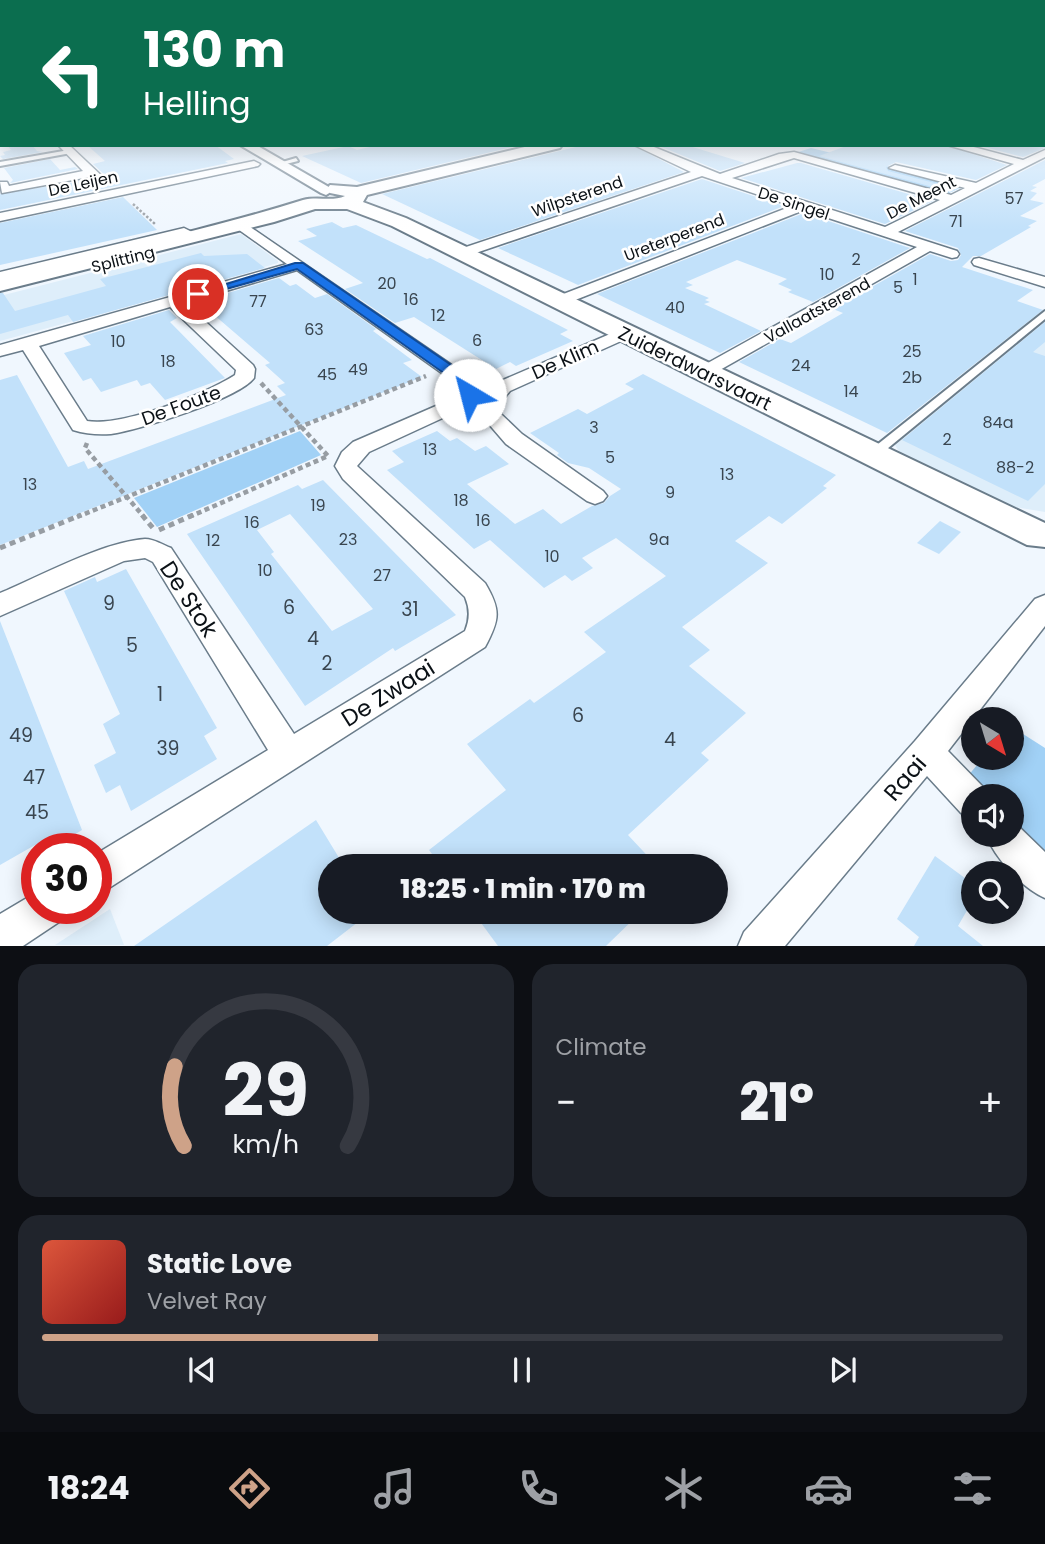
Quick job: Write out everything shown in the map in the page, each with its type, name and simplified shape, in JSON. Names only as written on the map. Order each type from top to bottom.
[{"type":"main road","points":[[353,197],[546,147]]},
{"type":"main road","name":"Splitting","points":[[0,284],[187,234],[243,226],[320,197],[331,205],[353,197]]},
{"type":"main road","name":"Zuiderdwarsvaart","points":[[353,197],[872,455],[1043,544]]},
{"type":"street","points":[[251,147],[289,162],[320,197]]},
{"type":"street","name":"De Singel","points":[[644,147],[702,172],[952,254]]},
{"type":"street","points":[[960,147],[1023,163]]},
{"type":"street","points":[[817,148],[841,155]]},
{"type":"street","points":[[68,150],[116,193]]},
{"type":"street","name":"De Meent","points":[[886,232],[978,187],[1040,152]]},
{"type":"street","points":[[720,178],[783,156],[800,156],[951,199]]},
{"type":"street","name":"De Leijen","points":[[0,217],[47,204],[116,193],[254,164]]},
{"type":"street","points":[[887,166],[978,187]]},
{"type":"street","name":"Wilpsterend","points":[[462,253],[702,172]]},
{"type":"street","points":[[3,185],[6,190],[92,173]]},
{"type":"street","name":"Ureterperend","points":[[559,301],[802,206]]},
{"type":"street","points":[[243,226],[468,383],[472,392],[466,400],[361,447],[342,460]]},
{"type":"street","name":"Splitting","points":[[0,290],[243,226]]},
{"type":"street","name":"Splitting","points":[[0,277],[168,236],[187,234]]},
{"type":"street","name":"Vallaatsterend","points":[[704,373],[929,246]]},
{"type":"street","points":[[979,262],[1045,282]]},
{"type":"street","points":[[0,351],[299,265]]},
{"type":"street","name":"De Foute","points":[[93,431],[122,426],[229,387],[244,378],[246,369],[173,301]]},
{"type":"street","name":"De Klim","points":[[595,496],[514,439],[491,415],[490,403],[503,387],[624,333]]},
{"type":"street","points":[[28,343],[80,426],[93,431]]},
{"type":"street","name":"De Zwaai","points":[[112,865],[475,639],[482,625],[484,606],[475,590],[351,474],[342,460]]},
{"type":"street","name":"De Stok","points":[[0,605],[119,553],[148,548],[162,555],[289,754]]},
{"type":"street","name":"Raai","points":[[758,946],[927,752],[1045,606]]},
{"type":"street","points":[[927,752],[961,788]]},
{"type":"street","points":[[1015,847],[1045,879]]},
{"type":"street","points":[[0,937],[21,923]]},
{"type":"lane","points":[[55,157],[68,150]]},
{"type":"lane","points":[[0,164],[68,150]]},
{"type":"lane","points":[[872,455],[1045,314]]},
{"type":"path","points":[[116,193],[168,236]]},
{"type":"path","points":[[0,548],[447,368]]},
{"type":"path","points":[[93,431],[85,448],[155,531],[342,460],[302,426],[263,383],[244,378]]},
{"type":"shaded area","points":[[811,148],[964,186],[940,194],[795,153]]},
{"type":"shaded area","points":[[241,234],[278,263],[178,292],[144,259]]},
{"type":"shaded area","points":[[141,260],[176,293],[0,341],[0,296]]},
{"type":"shaded area","points":[[1045,319],[1045,512],[1009,506],[905,457],[898,450],[895,445]]},
{"type":"shaded area","points":[[300,431],[321,455],[157,527],[134,498]]},
{"type":"shaded area","points":[[1024,735],[1045,748],[1045,862],[1024,839],[1024,784],[973,784],[967,777],[973,770],[1024,770]]},
{"type":"shaded area","points":[[112,914],[124,945],[55,945],[87,924],[112,924]]},
{"type":"building","points":[[9,147],[34,147],[43,152],[3,159],[0,156],[11,150]]},
{"type":"building","points":[[89,147],[218,147],[234,159],[225,161],[228,163],[0,210],[0,194],[88,180],[97,188],[107,187],[107,177],[93,164],[105,161]]},
{"type":"building","points":[[343,147],[357,150],[370,147],[513,147],[361,183],[302,156]]},
{"type":"building","points":[[576,147],[636,147],[684,172],[480,240],[382,194]]},
{"type":"building","points":[[662,147],[693,147],[745,163],[720,171]]},
{"type":"building","points":[[844,147],[951,147],[1007,165],[976,180],[896,162],[886,167],[888,171],[958,189],[951,192],[819,156]]},
{"type":"building","points":[[985,147],[1045,147],[1023,157]]},
{"type":"building","points":[[50,159],[60,170],[75,167],[78,169],[10,183],[13,180],[4,168]]},
{"type":"building","points":[[1045,160],[1045,179],[1032,186],[1037,187],[1030,191],[1037,193],[1030,200],[1044,203],[1020,216],[1037,221],[981,256],[973,256],[962,267],[1033,290],[1017,301],[1043,310],[887,433],[739,362],[780,339],[791,343],[843,313],[833,309],[930,254],[951,261],[958,260],[961,255],[958,248],[905,231]]},
{"type":"building","points":[[797,163],[933,201],[885,224],[741,178]]},
{"type":"building","points":[[702,179],[784,206],[578,285],[498,248]]},
{"type":"building","points":[[123,197],[157,230],[0,265],[0,223]]},
{"type":"building","points":[[804,213],[910,248],[813,302],[788,292],[792,290],[778,284],[787,279],[737,260],[686,282],[693,285],[685,288],[709,298],[705,300],[710,302],[704,304],[761,331],[720,353],[597,294]]},
{"type":"building","points":[[332,222],[343,228],[356,225],[427,259],[430,258],[568,330],[560,334],[573,341],[516,366],[510,362],[496,369],[414,317],[395,323],[345,289],[363,283],[298,241],[317,236],[306,229]]},
{"type":"building","points":[[201,253],[204,256],[247,254],[265,268],[73,322],[68,315],[0,334],[0,293],[3,293],[15,311],[106,286],[100,279]]},
{"type":"building","points":[[279,278],[290,286],[296,284],[315,298],[327,294],[376,329],[373,331],[412,360],[403,363],[422,377],[0,545],[0,380],[17,375],[68,467],[84,461],[88,469],[286,395],[277,386],[285,383],[265,365],[270,363],[206,308],[198,311],[190,304]]},
{"type":"building","points":[[169,310],[177,318],[170,322],[225,378],[165,400],[150,383],[141,386],[137,380],[101,392],[91,378],[83,381],[64,353],[91,345],[83,336]]},
{"type":"building","points":[[1045,322],[1045,342],[1033,352],[1045,356],[1045,484],[1028,501],[902,440]]},
{"type":"building","points":[[643,374],[836,475],[823,486],[827,488],[782,524],[769,516],[735,541],[768,563],[682,627],[710,650],[689,666],[746,713],[701,753],[709,760],[628,835],[646,854],[432,854],[429,850],[506,790],[467,744],[530,699],[534,703],[606,652],[584,632],[666,576],[616,538],[582,558],[593,568],[572,581],[565,575],[544,588],[490,540],[474,549],[387,470],[404,462],[392,451],[437,431],[450,441],[457,438],[475,451],[486,446],[509,464],[467,484],[515,524],[543,509],[561,524],[592,506],[604,503],[621,489],[589,468],[568,463],[557,455],[559,453],[530,433],[578,409],[587,414],[634,389],[625,384]]},
{"type":"building","points":[[323,480],[456,615],[395,651],[393,648],[305,706],[187,534],[298,485],[302,489]],"holes":[[[290,514],[373,609],[332,631],[271,554],[274,552],[257,530]]]},
{"type":"building","points":[[940,521],[961,532],[939,554],[917,543]]},
{"type":"building","points":[[126,569],[217,728],[204,736],[217,759],[131,811],[120,785],[106,793],[94,765],[116,753],[103,724],[120,714],[64,591],[95,577],[97,582]]},
{"type":"building","points":[[0,621],[82,830],[77,833],[21,833],[21,853],[0,865]]},
{"type":"building","points":[[316,820],[337,854],[318,854],[318,924],[355,924],[327,946],[134,946]]},
{"type":"building","points":[[935,856],[961,875],[961,921],[958,926],[983,946],[914,946],[919,937],[897,919]]},
{"type":"building","points":[[482,924],[629,924],[606,946],[498,946]]},
{"type":"route","points":[[198,294],[299,265],[468,383],[472,392],[470,395]]}]
